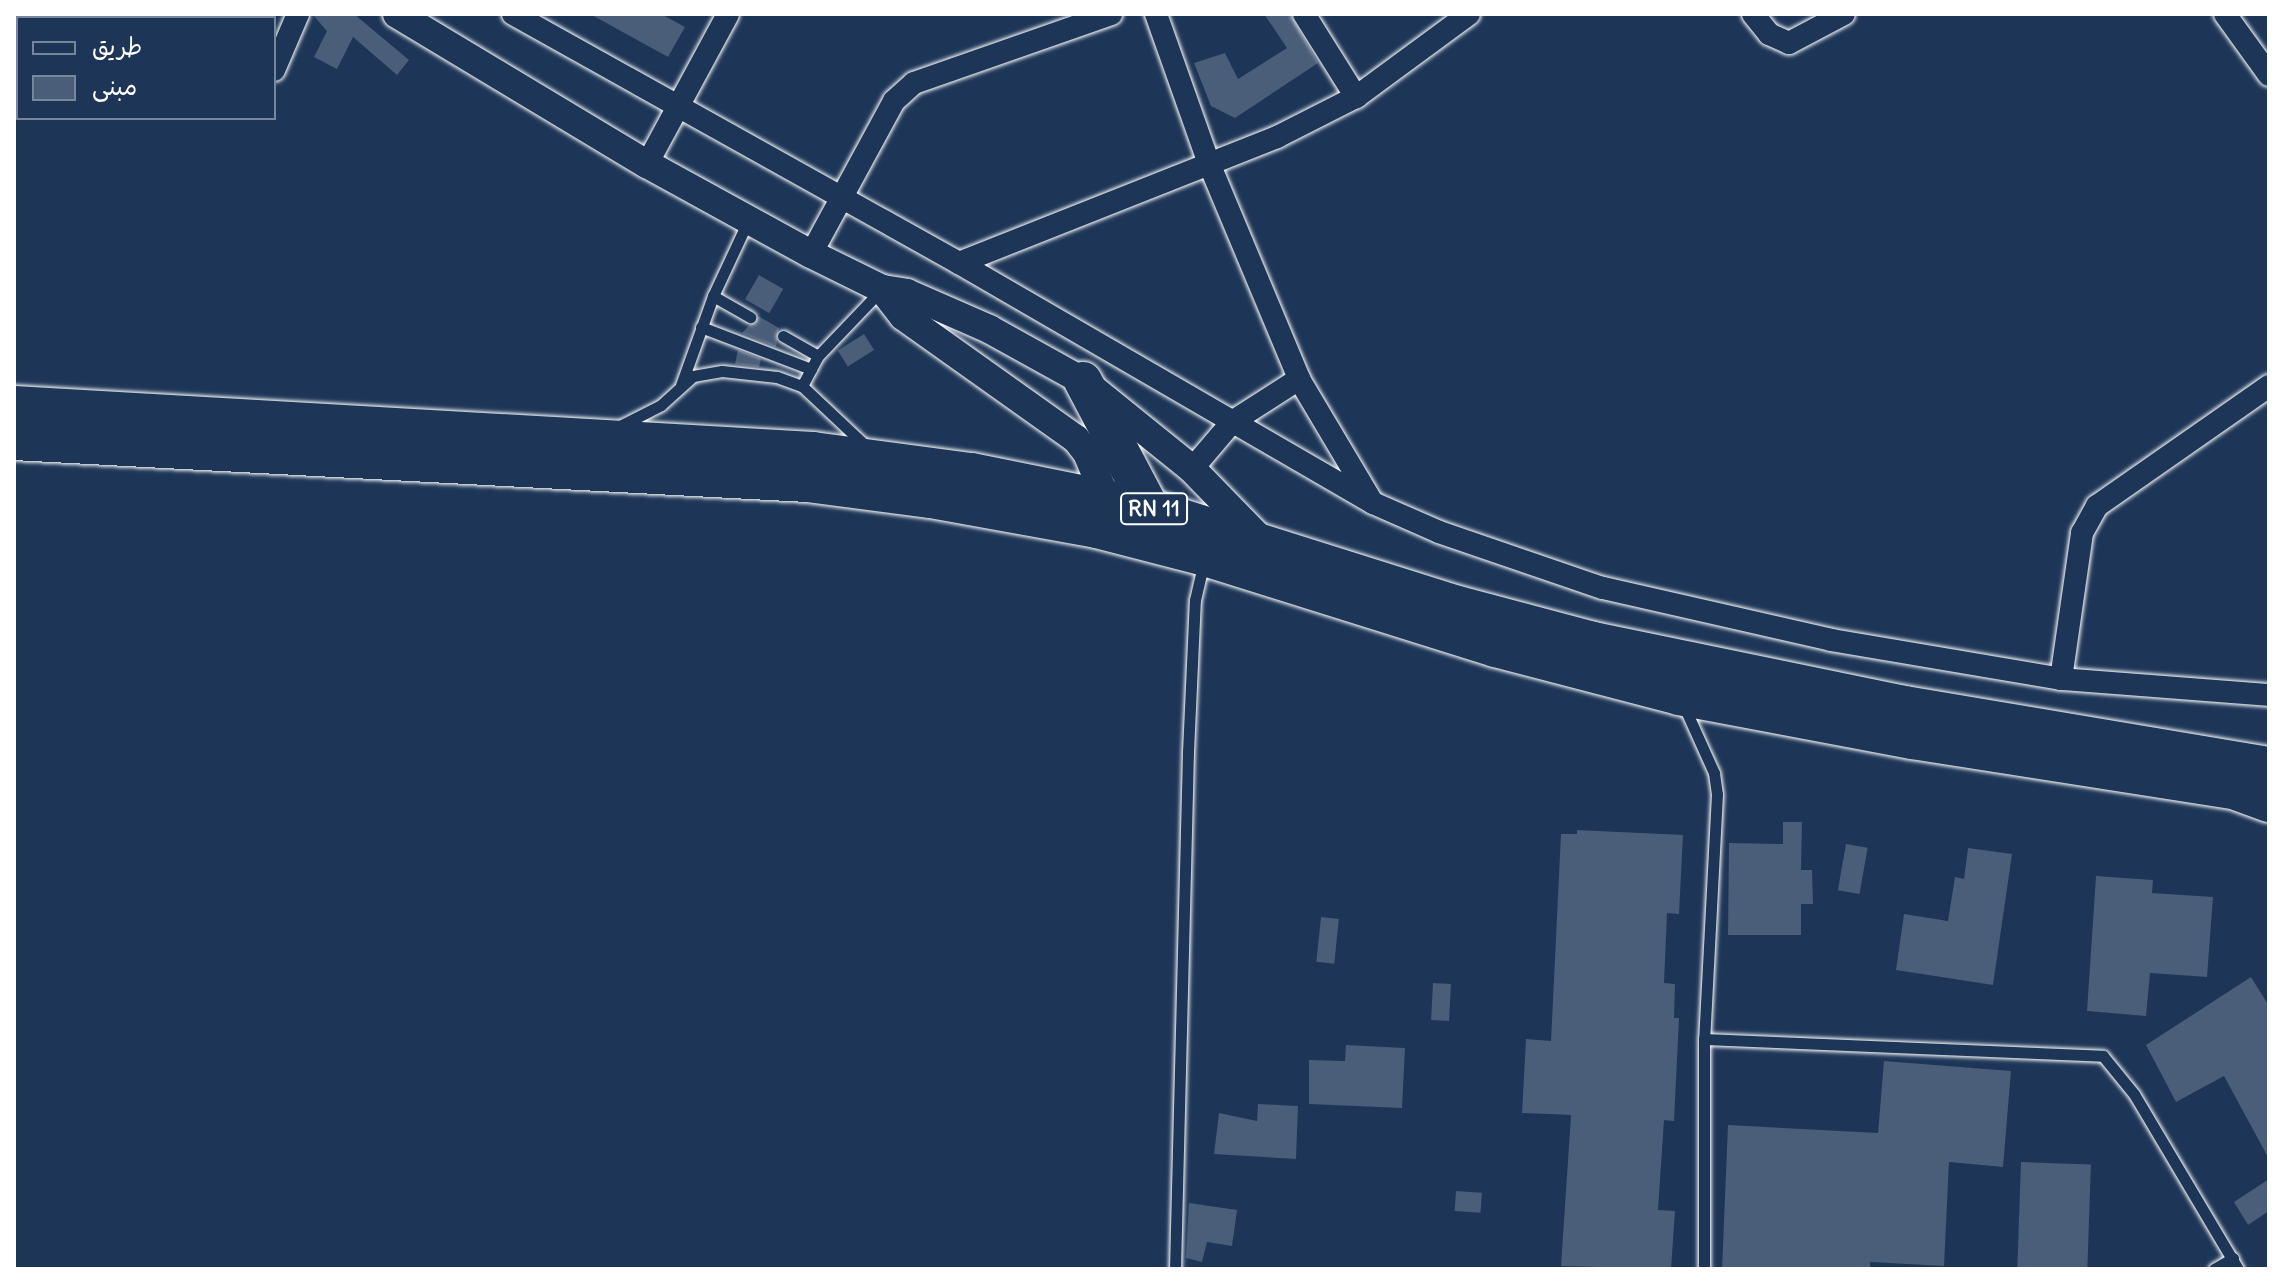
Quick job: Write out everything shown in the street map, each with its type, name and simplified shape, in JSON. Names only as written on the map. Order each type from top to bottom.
[{"type":"highway","points":[[1083,381],[1150,508]]},
{"type":"highway","name":"RN 11","points":[[14,405],[589,436],[880,457],[1105,496],[1259,538],[1458,605],[1593,641],[2078,735],[2262,788]]},
{"type":"highway","name":"RN 11","points":[[14,441],[807,483],[1044,518],[1205,557],[1495,648],[1679,696],[1912,740],[2262,788]]},
{"type":"highway","points":[[2078,735],[2269,747]]},
{"type":"street","points":[[276,65],[298,14]]},
{"type":"street","points":[[397,14],[647,164],[811,254],[882,289],[907,293],[989,329],[1083,381],[1192,469],[1259,538]]},
{"type":"street","points":[[513,14],[675,108],[843,197],[1373,503],[1603,588],[1831,640],[2061,679],[2269,695]]},
{"type":"street","points":[[647,164],[728,14]]},
{"type":"street","points":[[811,254],[894,101],[914,83],[1111,14]]},
{"type":"street","points":[[1156,14],[1208,161],[1299,379],[1373,503]]},
{"type":"street","points":[[1304,14],[1356,97]]},
{"type":"street","points":[[959,263],[1208,161],[1277,137],[1356,97],[1469,14]]},
{"type":"street","points":[[1753,14],[1769,34],[1789,43],[1844,14]]},
{"type":"street","points":[[2225,14],[2269,75]]},
{"type":"street","points":[[882,289],[903,316],[1076,439],[1087,453],[1105,496]]},
{"type":"street","points":[[1192,469],[1232,422],[1299,379]]},
{"type":"street","points":[[2061,679],[2079,548],[2097,506],[2269,386]]},
{"type":"lane","points":[[681,385],[713,296],[748,220]]},
{"type":"lane","points":[[802,386],[818,356],[882,289]]},
{"type":"lane","points":[[713,296],[750,317]]},
{"type":"lane","points":[[701,327],[811,369]]},
{"type":"lane","points":[[783,336],[818,356]]},
{"type":"lane","points":[[589,436],[647,414],[693,376],[722,371],[777,377],[802,386],[880,457]]},
{"type":"lane","points":[[1175,1269],[1188,752],[1195,600],[1205,557]]},
{"type":"lane","points":[[1679,696],[1714,773],[1717,794],[1704,1039],[1704,1269]]},
{"type":"lane","points":[[1704,1039],[2103,1056],[2128,1084],[2235,1264],[2214,1269]]},
{"type":"building","points":[[312,14],[354,14],[409,60],[397,75],[353,37],[337,69],[314,57],[327,31]]},
{"type":"building","points":[[590,14],[661,14],[685,27],[668,57]]},
{"type":"building","points":[[1264,14],[1290,14],[1318,63],[1235,118],[1211,106],[1194,63],[1225,53],[1238,79],[1287,48]]},
{"type":"building","points":[[759,275],[783,289],[769,313],[745,299]]},
{"type":"building","points":[[758,316],[779,328],[776,347],[742,333]]},
{"type":"building","points":[[864,334],[874,350],[848,367],[838,350]]},
{"type":"building","points":[[738,350],[761,359],[759,367],[735,364]]},
{"type":"building","points":[[1783,822],[1802,822],[1801,870],[1812,870],[1813,904],[1801,904],[1801,935],[1728,935],[1729,843],[1783,844]]},
{"type":"building","points":[[1577,830],[1683,835],[1679,914],[1667,913],[1664,983],[1675,984],[1674,1018],[1679,1018],[1674,1121],[1664,1120],[1658,1210],[1675,1211],[1671,1269],[1561,1266],[1571,1115],[1522,1113],[1526,1039],[1551,1041],[1561,834],[1577,834]]},
{"type":"building","points":[[1846,844],[1868,848],[1860,894],[1838,890]]},
{"type":"building","points":[[1968,848],[2012,854],[1993,985],[1896,970],[1904,914],[1948,921],[1955,877],[1964,879]]},
{"type":"building","points":[[2096,876],[2153,880],[2152,893],[2213,897],[2207,977],[2150,973],[2146,1016],[2087,1011]]},
{"type":"building","points":[[1321,917],[1339,919],[1334,964],[1316,962]]},
{"type":"building","points":[[2251,977],[2269,1006],[2269,1159],[2224,1076],[2176,1102],[2146,1045]]},
{"type":"building","points":[[1433,983],[1451,984],[1449,1021],[1431,1020]]},
{"type":"building","points":[[1346,1045],[1405,1048],[1402,1108],[1309,1104],[1309,1060],[1345,1061]]},
{"type":"building","points":[[1884,1061],[2011,1071],[2003,1167],[1949,1162],[1944,1266],[1870,1262],[1870,1269],[1722,1269],[1728,1125],[1878,1133]]},
{"type":"building","points":[[1258,1104],[1298,1106],[1296,1159],[1214,1154],[1219,1113],[1257,1121]]},
{"type":"building","points":[[2021,1162],[2091,1164],[2087,1269],[2017,1269]]},
{"type":"building","points":[[2269,1179],[2269,1211],[2248,1225],[2234,1202]]},
{"type":"building","points":[[1456,1191],[1482,1193],[1481,1213],[1455,1211]]},
{"type":"building","points":[[1189,1203],[1237,1210],[1232,1246],[1207,1242],[1202,1262],[1186,1258]]}]
